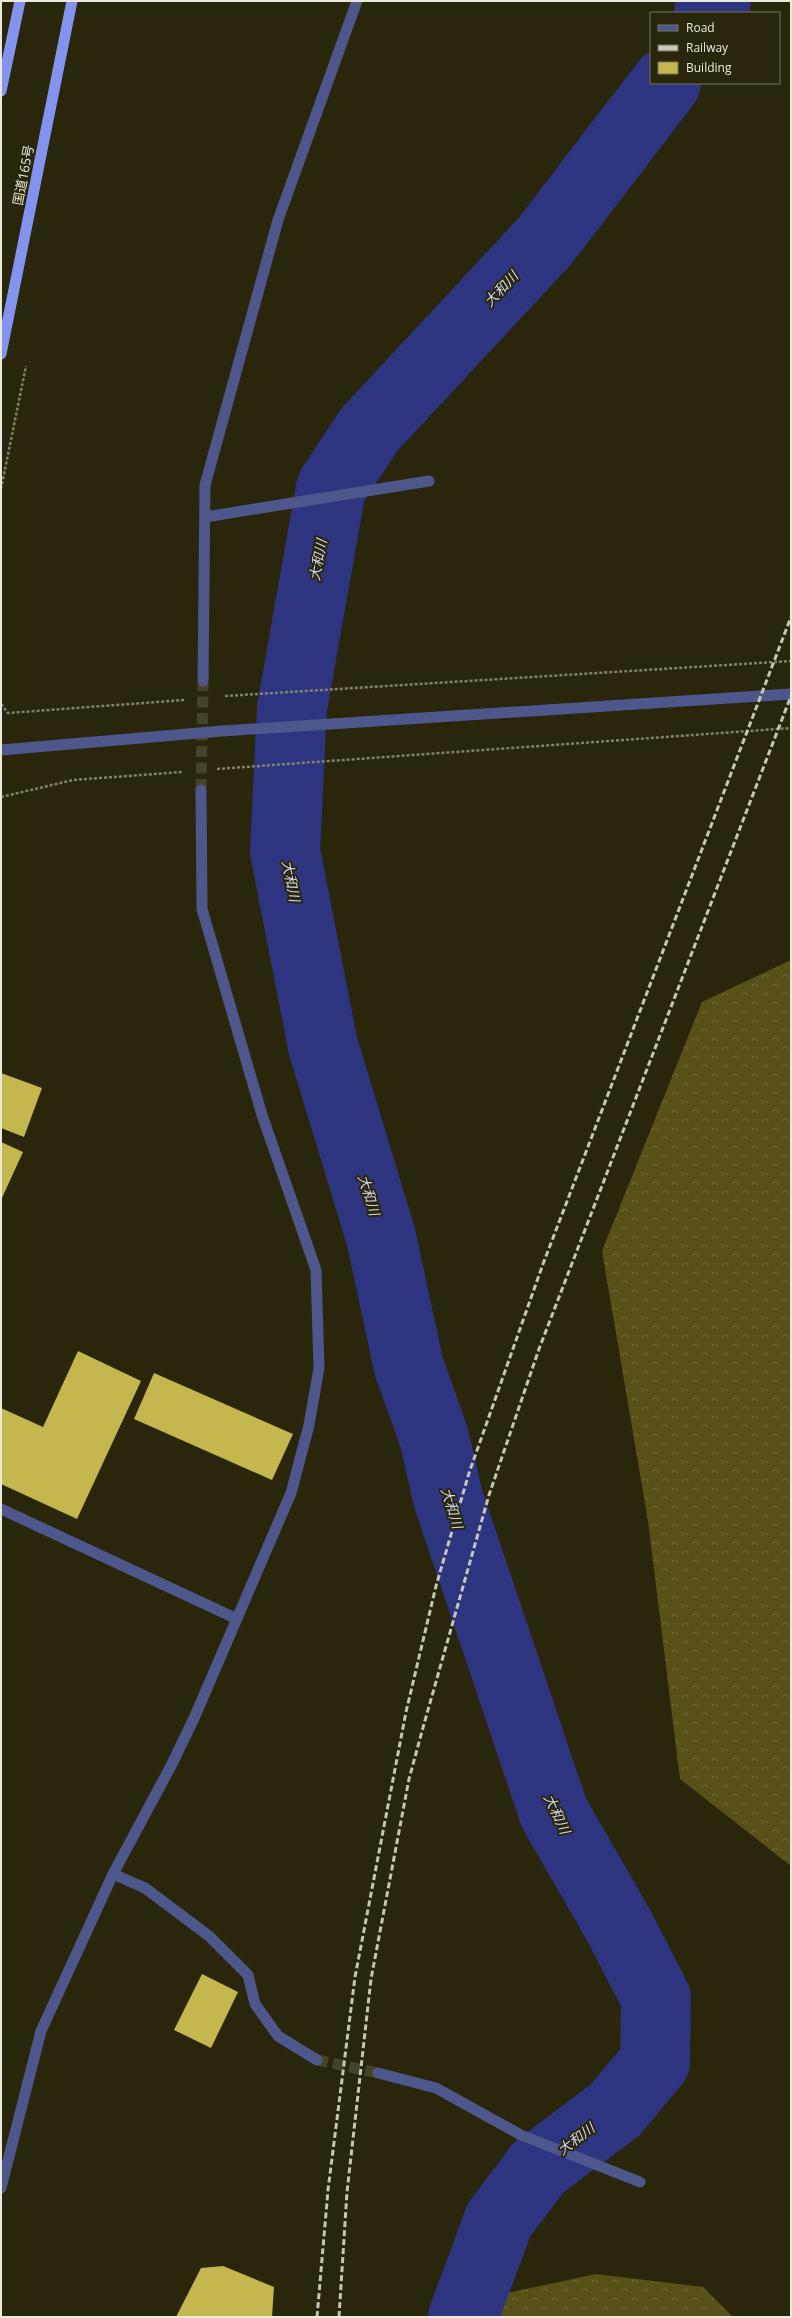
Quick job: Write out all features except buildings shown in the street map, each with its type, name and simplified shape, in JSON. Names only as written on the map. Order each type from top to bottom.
[{"type":"highway","points":[[1,91],[20,1]]},
{"type":"highway","name":"国道165号","points":[[1,354],[72,1]]},
{"type":"street","points":[[203,681],[204,485],[278,220],[357,1]]},
{"type":"street","points":[[205,517],[429,481]]},
{"type":"street","points":[[1,750],[222,731],[791,694]]},
{"type":"street","points":[[1,2188],[41,2031],[113,1874],[175,1757],[291,1493],[308,1425],[319,1368],[316,1270],[262,1115],[202,909],[200,790]]},
{"type":"street","points":[[1,1509],[236,1618]]},
{"type":"street","points":[[113,1874],[145,1888],[208,1936],[248,1975],[255,2004],[278,2036],[317,2060]]},
{"type":"street","points":[[378,2073],[436,2088],[521,2135],[640,2182]]},
{"type":"path","points":[[218,697],[791,661]]},
{"type":"path","points":[[1,704],[8,713],[186,699]]},
{"type":"path","points":[[209,769],[791,728]]},
{"type":"path","points":[[1,796],[73,780],[185,771]]},
{"type":"green space","points":[[791,960],[791,1866],[680,1779],[648,1521],[602,1251],[702,1002]]},
{"type":"green space","points":[[596,2274],[703,2287],[733,2317],[451,2317],[456,2304]]},
{"type":"waterway","name":"大和川","points":[[710,12],[716,1]]},
{"type":"waterway","name":"大和川","points":[[463,2317],[499,2220],[539,2167],[615,2110],[655,2062],[656,1998],[619,1926],[554,1813],[448,1498],[434,1437],[409,1367],[381,1237],[323,1046],[285,851],[292,708],[331,488],[369,430],[545,241],[665,84]]},
{"type":"tunnel","points":[[201,790],[203,681]]},
{"type":"tunnel","points":[[317,2060],[378,2073]]},
{"type":"railway","points":[[317,2317],[328,2190],[355,1977],[406,1712],[436,1586],[469,1473],[543,1264],[791,617]]},
{"type":"railway","points":[[339,2317],[347,2192],[371,1979],[409,1779],[424,1724],[489,1495],[539,1349],[791,696]]}]
